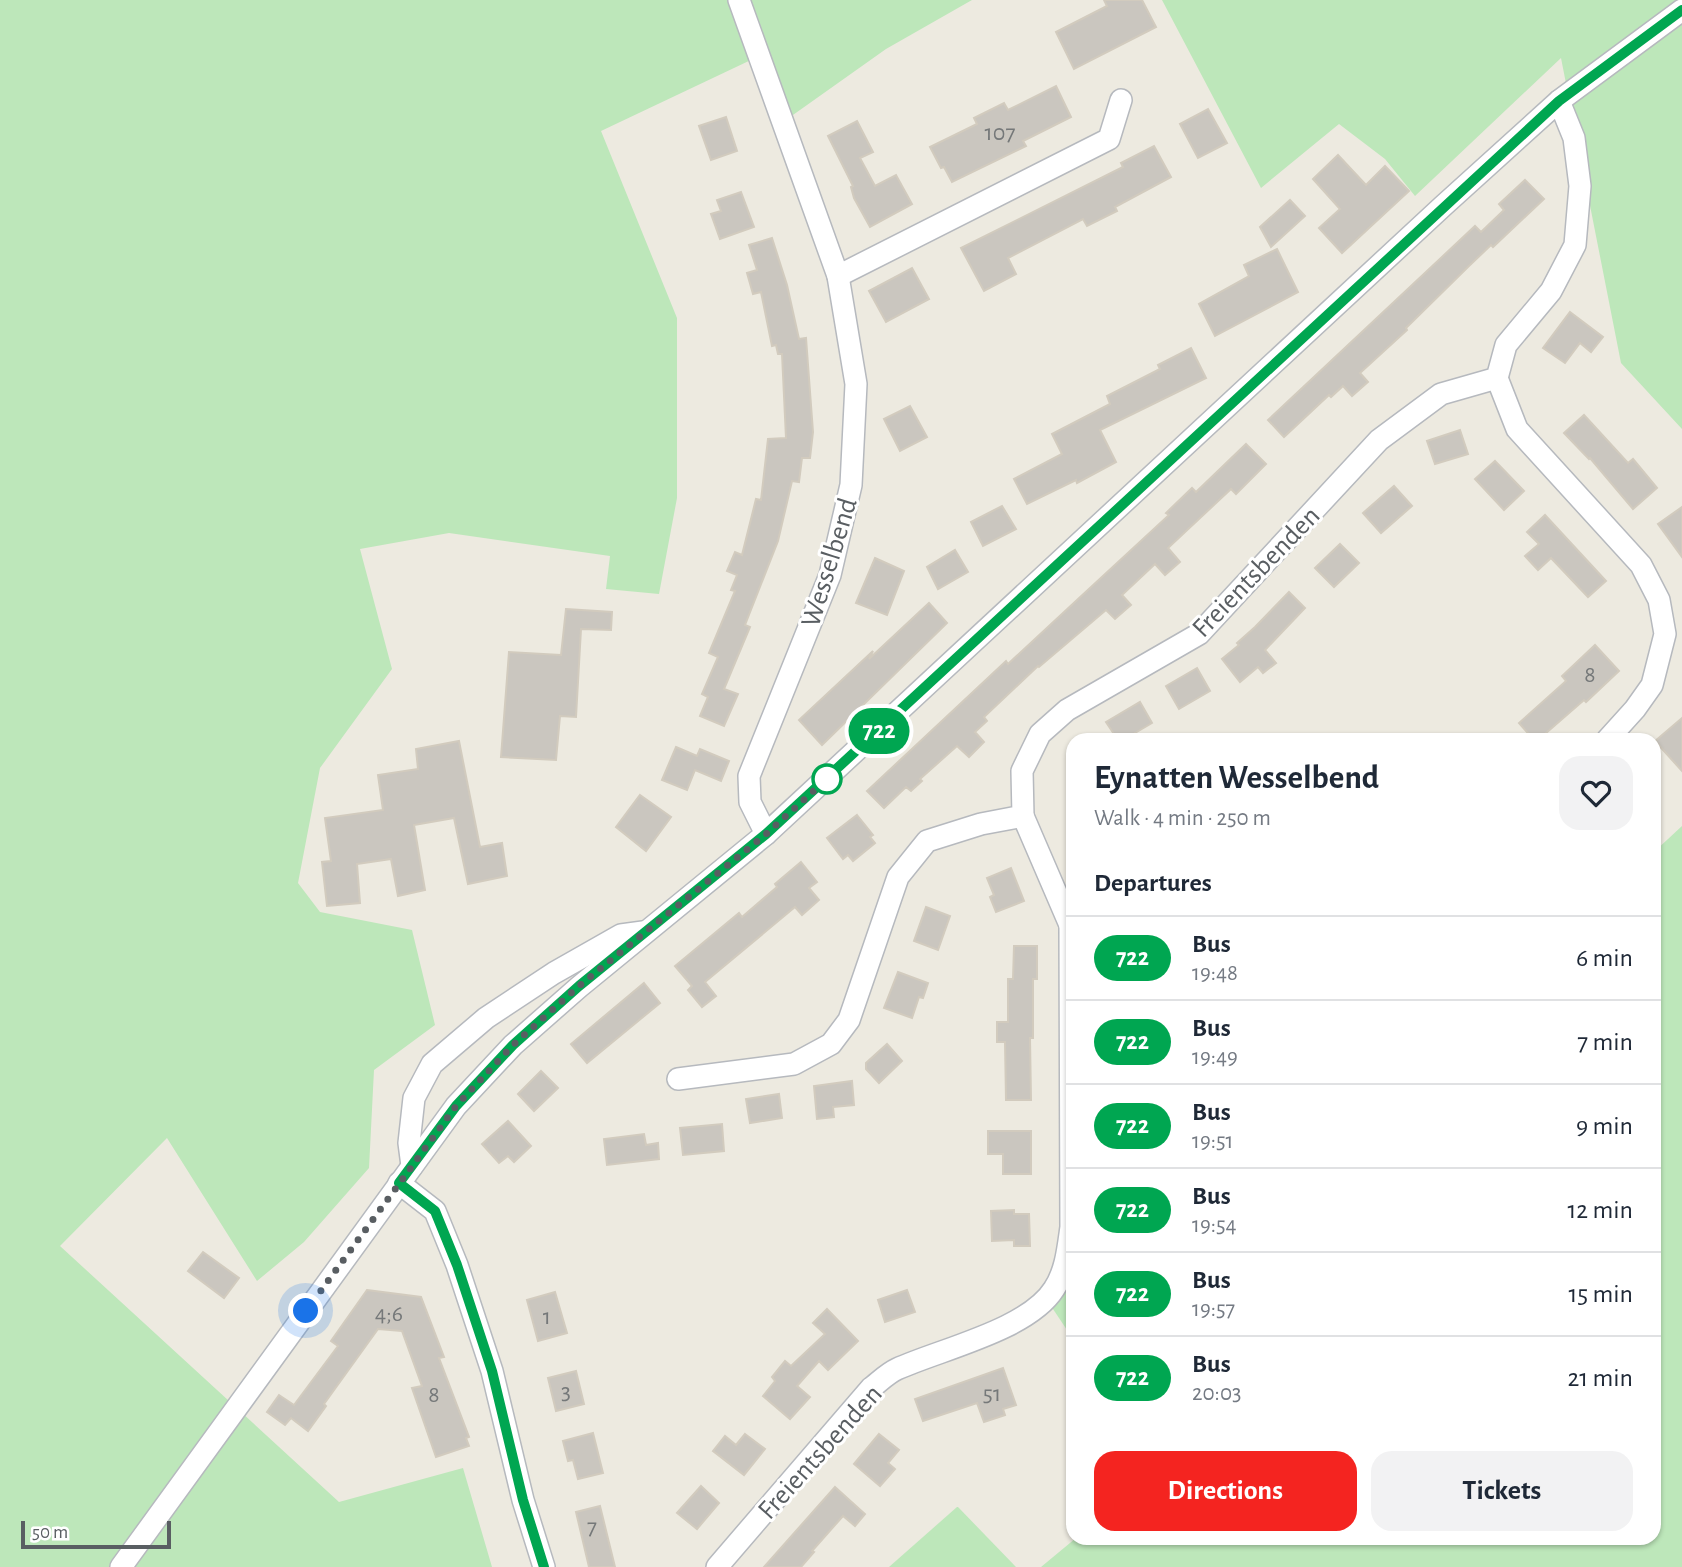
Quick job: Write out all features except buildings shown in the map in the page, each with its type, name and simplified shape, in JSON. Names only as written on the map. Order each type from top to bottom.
[{"type":"street","name":"Wesselbend","points":[[739,0],[838,276],[856,384],[852,485],[830,575],[749,776],[750,802],[766,834]]},
{"type":"street","points":[[121,1567],[456,1106],[513,1045],[579,986],[766,834],[1559,101],[1682,10]]},
{"type":"street","points":[[838,276],[1109,139],[1121,100]]},
{"type":"street","points":[[1559,101],[1574,138],[1580,186],[1575,245],[1551,291],[1506,345],[1497,378],[1517,429],[1641,565],[1673,634],[1652,685],[1613,733]]},
{"type":"street","name":"Freientsbenden","points":[[1066,914],[1023,816],[1023,771],[1040,734],[1067,709],[1199,634],[1379,440],[1441,394],[1497,378]]},
{"type":"street","points":[[678,1079],[794,1064],[831,1044],[849,1020],[898,877],[927,841],[981,824],[1023,816]]},
{"type":"street","points":[[544,1567],[523,1500],[492,1371],[457,1265],[435,1211],[405,1174],[414,1098],[432,1064],[485,1018],[554,973],[621,935],[646,931]]},
{"type":"street","name":"Freientsbenden","points":[[717,1567],[871,1388],[895,1370],[1026,1317],[1054,1290],[1066,1257]]},
{"type":"green space","points":[[0,0],[972,0],[886,49],[776,127],[753,59],[601,131],[677,318],[677,498],[659,594],[606,589],[610,556],[449,533],[360,549],[392,669],[320,768],[298,883],[320,912],[412,930],[435,1025],[374,1070],[369,1168],[304,1242],[257,1281],[167,1138],[60,1246],[339,1502],[463,1468],[492,1567],[0,1567]]},
{"type":"green space","points":[[1162,0],[1682,0],[1682,429],[1621,363],[1561,58],[1415,196],[1385,159],[1339,124],[1261,188]]},
{"type":"green space","points":[[1682,826],[1682,1567],[1041,1567],[1068,1545],[1661,1545],[1661,846]]},
{"type":"green space","points":[[1066,1285],[1066,1328],[1051,1306]]},
{"type":"green space","points":[[957,1507],[1016,1567],[889,1567]]},
{"type":"bus line","name":"722","points":[[544,1567],[523,1500],[492,1371],[457,1265],[435,1211],[399,1183],[456,1106],[513,1045],[579,986],[766,834],[1559,101],[1682,10]]},
{"type":"route","points":[[306,1311],[456,1106],[513,1045],[579,986],[766,834],[827,779]]}]
